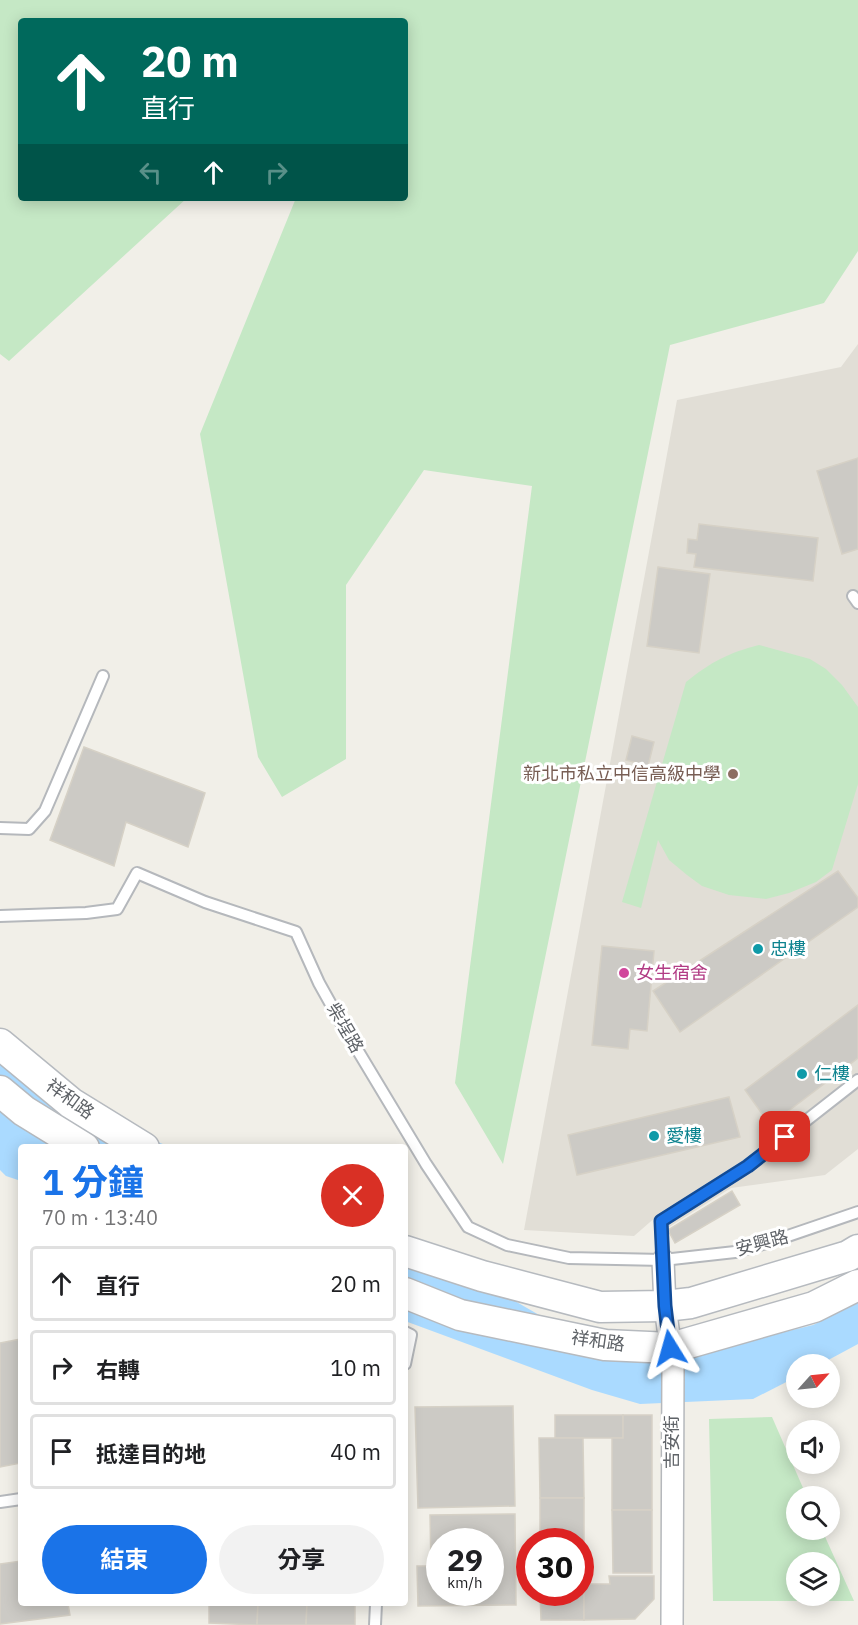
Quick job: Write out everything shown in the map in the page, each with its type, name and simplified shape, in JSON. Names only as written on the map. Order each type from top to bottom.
[{"type":"main road","name":"祥和路","points":[[0,1044],[71,1103],[138,1144]]},
{"type":"main road","name":"祥和路","points":[[0,1091],[24,1111],[78,1144]]},
{"type":"main road","name":"祥和路","points":[[408,1252],[482,1276],[600,1307],[665,1306],[691,1303],[848,1256],[858,1250]]},
{"type":"main road","name":"祥和路","points":[[408,1294],[460,1315],[672,1357],[814,1307],[858,1285]]},
{"type":"street","name":"吉安街","points":[[663,1260],[665,1306],[672,1357],[672,1625]]},
{"type":"lane","points":[[0,828],[29,830],[45,811],[103,676]]},
{"type":"lane","name":"柴埕路","points":[[0,916],[86,913],[117,909],[137,873],[205,902],[296,932],[319,983],[343,1026],[426,1164],[468,1227],[507,1245],[569,1258],[663,1260]]},
{"type":"lane","points":[[663,1260],[661,1221],[748,1166],[858,1080]]},
{"type":"lane","name":"安興路","points":[[663,1260],[735,1252],[858,1212]]},
{"type":"lane","points":[[0,1502],[18,1499]]},
{"type":"lane","points":[[375,1625],[376,1606]]},
{"type":"shaded area","name":"新北市私立中信高級中學","points":[[858,344],[858,1149],[825,1175],[731,1188],[666,1229],[657,1216],[634,1236],[524,1230],[677,400],[841,367]]},
{"type":"green space","points":[[0,0],[858,0],[858,251],[824,303],[670,345],[503,1164],[455,1083],[532,486],[424,470],[346,585],[346,759],[282,797],[258,757],[200,434],[295,201],[408,201],[408,18],[18,18],[18,201],[184,201],[9,361],[0,354]]},
{"type":"green space","points":[[759,645],[810,659],[826,669],[842,685],[858,707],[858,784],[832,870],[816,882],[766,899],[729,895],[702,886],[687,875],[669,860],[658,840],[641,908],[622,902],[686,682],[720,659]]},
{"type":"green space","points":[[772,1417],[786,1449],[786,1474],[797,1474],[802,1486],[786,1486],[786,1540],[827,1540],[832,1552],[786,1552],[786,1601],[713,1601],[709,1419]]},
{"type":"green space","points":[[840,1570],[854,1601],[840,1601]]},
{"type":"water","points":[[0,1031],[114,1126],[163,1144],[18,1144],[18,1180],[6,1176],[0,1170]]},
{"type":"water","points":[[408,1239],[546,1319],[712,1350],[813,1325],[858,1303],[858,1344],[839,1354],[786,1354],[786,1382],[753,1399],[640,1404],[592,1390],[408,1322]]},
{"type":"building","points":[[858,458],[858,549],[842,554],[817,471]]},
{"type":"building","points":[[699,524],[818,538],[813,581],[694,567],[696,554],[687,553],[688,539],[697,540]]},
{"type":"building","points":[[658,567],[710,574],[699,653],[647,646]]},
{"type":"building","points":[[632,736],[654,742],[648,766],[626,760]]},
{"type":"building","points":[[84,747],[205,793],[188,847],[126,822],[114,866],[50,840]]},
{"type":"building","name":"忠樓","points":[[838,871],[858,898],[858,907],[680,1032],[653,991]]},
{"type":"building","points":[[602,946],[654,951],[647,1031],[630,1029],[628,1049],[592,1045]]},
{"type":"building","name":"仁樓","points":[[858,1005],[858,1058],[770,1125],[745,1090]]},
{"type":"building","name":"愛樓","points":[[729,1097],[740,1137],[577,1175],[568,1135]]},
{"type":"building","points":[[732,1191],[740,1205],[675,1243],[668,1230]]},
{"type":"building","points":[[18,1340],[18,1464],[0,1467],[0,1343]]},
{"type":"building","points":[[513,1406],[515,1506],[418,1508],[415,1407]]},
{"type":"building","points":[[555,1415],[623,1415],[623,1438],[555,1438]]},
{"type":"building","points":[[623,1415],[652,1415],[652,1510],[612,1510],[612,1438],[623,1438]]},
{"type":"building","points":[[539,1438],[583,1438],[584,1498],[540,1498]]},
{"type":"building","points":[[540,1498],[584,1498],[584,1528],[540,1528]]},
{"type":"building","points":[[612,1510],[652,1510],[652,1573],[613,1573]]},
{"type":"building","points":[[515,1514],[516,1605],[504,1605],[504,1528],[430,1528],[430,1515]]},
{"type":"building","points":[[18,1561],[18,1606],[68,1606],[70,1615],[0,1624],[0,1564]]},
{"type":"building","points":[[417,1566],[426,1566],[426,1606],[418,1606]]},
{"type":"building","points":[[609,1576],[654,1576],[654,1599],[635,1619],[584,1620],[584,1606],[594,1606],[594,1584],[610,1584]]},
{"type":"building","points":[[209,1606],[258,1606],[257,1625],[209,1623]]},
{"type":"building","points":[[258,1606],[307,1606],[306,1625],[257,1625]]},
{"type":"building","points":[[307,1606],[355,1606],[355,1625],[306,1625]]},
{"type":"building","points":[[540,1606],[584,1606],[584,1620],[541,1620]]},
{"type":"place","name":"新北市私立中信高級中學","points":[[733,774]]},
{"type":"place","name":"忠樓","points":[[758,949]]},
{"type":"place","name":"女生宿舍","points":[[624,973]]},
{"type":"place","name":"仁樓","points":[[802,1074]]},
{"type":"place","name":"愛樓","points":[[654,1136]]},
{"type":"route","points":[[670,1348],[665,1306],[661,1221],[748,1166],[785,1137]]}]
